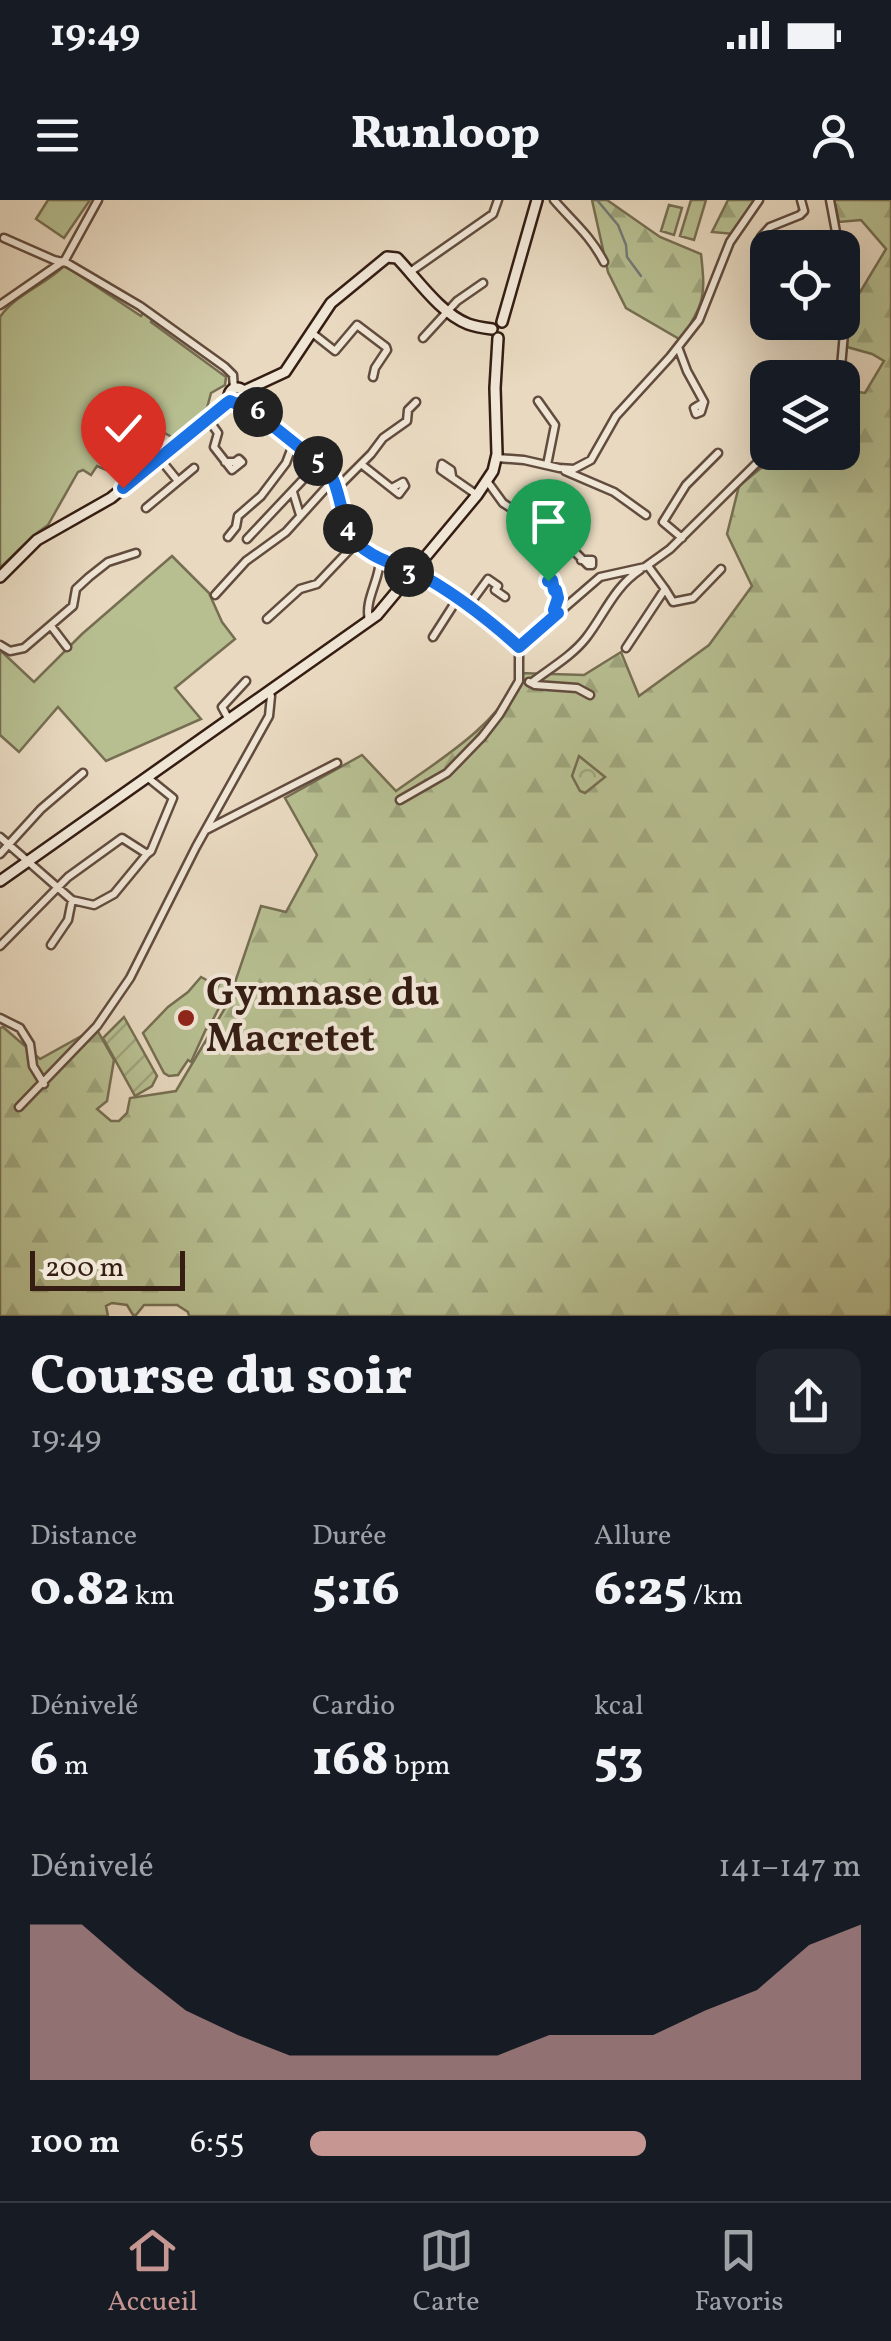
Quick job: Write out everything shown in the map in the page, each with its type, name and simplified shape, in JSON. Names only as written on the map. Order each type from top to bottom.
[{"type":"main road","points":[[0,881],[381,612],[487,481],[496,458],[494,324],[502,322],[537,200]]},
{"type":"main road","points":[[0,577],[37,540],[95,508],[160,458],[230,401],[229,394],[240,394],[285,372],[332,304],[387,257],[397,258],[448,311],[495,334]]},
{"type":"street","points":[[0,306],[61,262],[98,200]]},
{"type":"street","points":[[410,272],[493,214],[498,200]]},
{"type":"street","points":[[554,200],[594,242],[604,262]]},
{"type":"street","points":[[559,468],[574,469],[591,460],[616,416],[698,320],[730,242],[759,200]]},
{"type":"street","points":[[767,230],[800,215],[804,211],[801,200]]},
{"type":"street","points":[[830,200],[835,230]]},
{"type":"street","points":[[4,238],[68,263],[194,342],[233,375],[240,394],[329,471],[338,487],[348,532],[356,543],[458,598],[519,647],[520,675],[512,696],[447,773],[400,800]]},
{"type":"street","points":[[424,338],[457,300],[483,284]]},
{"type":"street","points":[[311,332],[335,350],[357,324],[388,350],[373,377]]},
{"type":"street","points":[[678,346],[704,402]]},
{"type":"street","points":[[538,401],[555,425],[547,465]]},
{"type":"street","points":[[338,487],[382,438],[407,421],[410,407],[416,402]]},
{"type":"street","points":[[207,418],[218,432],[214,447],[224,462]]},
{"type":"street","points":[[228,537],[238,516],[261,496],[286,463],[294,442]]},
{"type":"street","points":[[682,538],[663,522],[694,474],[718,453]]},
{"type":"street","points":[[160,458],[178,481]]},
{"type":"street","points":[[496,458],[559,468],[614,492],[646,515]]},
{"type":"street","points":[[362,464],[392,488]]},
{"type":"street","points":[[146,508],[194,468]]},
{"type":"street","points":[[248,539],[313,470]]},
{"type":"street","points":[[531,683],[578,647],[619,588],[682,538],[750,470]]},
{"type":"street","points":[[452,476],[476,494]]},
{"type":"street","points":[[215,594],[246,561],[286,532],[334,478]]},
{"type":"street","points":[[487,481],[503,503],[525,517],[561,530],[581,560]]},
{"type":"street","points":[[293,490],[300,515]]},
{"type":"street","points":[[266,620],[300,589],[317,584],[356,543]]},
{"type":"street","points":[[0,646],[10,651],[24,648],[73,606],[76,589],[108,562],[136,553]]},
{"type":"street","points":[[369,621],[366,610],[380,559]]},
{"type":"street","points":[[647,567],[673,602],[694,598],[721,569]]},
{"type":"street","points":[[519,647],[600,577],[647,567]]},
{"type":"street","points":[[468,605],[488,579],[505,598]]},
{"type":"street","points":[[548,581],[552,580],[556,590],[554,610],[558,613]]},
{"type":"street","points":[[626,648],[665,588]]},
{"type":"street","points":[[434,637],[458,598]]},
{"type":"street","points":[[51,626],[67,647]]},
{"type":"street","points":[[520,675],[531,683],[577,688],[590,694]]},
{"type":"street","points":[[229,720],[222,707],[246,680]]},
{"type":"street","points":[[19,1107],[97,1026],[130,978],[266,720],[271,708],[270,692]]},
{"type":"street","points":[[256,701],[266,711],[266,720]]},
{"type":"street","points":[[205,831],[337,763]]},
{"type":"street","points":[[0,854],[41,809],[83,772]]},
{"type":"street","points":[[0,837],[72,900],[94,905],[114,894],[156,844],[173,798],[147,777]]},
{"type":"street","points":[[0,946],[68,876],[122,838],[148,854]]},
{"type":"street","points":[[51,945],[68,920],[72,900]]},
{"type":"street","points":[[0,1018],[20,1028],[30,1044],[33,1066],[44,1084]]},
{"type":"green space","points":[[48,200],[90,200],[64,238],[36,219]]},
{"type":"green space","points":[[592,200],[607,200],[660,237],[701,254],[702,299],[681,340],[626,308],[608,272]]},
{"type":"green space","points":[[691,200],[706,200],[694,240],[680,236]]},
{"type":"green space","points":[[728,200],[758,200],[734,234],[712,232]]},
{"type":"green space","points":[[834,200],[891,200],[891,1316],[189,1316],[177,1305],[144,1305],[133,1315],[127,1305],[112,1303],[106,1306],[108,1316],[0,1316],[0,1028],[40,1059],[96,1028],[114,1060],[107,1101],[97,1109],[111,1121],[119,1121],[127,1113],[130,1098],[176,1091],[228,1003],[261,906],[286,912],[317,855],[285,798],[362,755],[396,791],[483,725],[510,692],[519,673],[584,675],[621,652],[639,696],[709,645],[752,586],[727,534],[739,486],[759,470],[860,470],[860,392],[865,393],[884,361],[847,347],[847,340],[860,340],[860,292],[886,249],[861,220],[839,222]]},
{"type":"green space","points":[[669,205],[682,208],[674,235],[661,231]]},
{"type":"green space","points":[[63,267],[141,316],[143,313],[153,318],[151,322],[226,377],[225,385],[211,393],[207,408],[174,438],[149,425],[125,468],[121,466],[116,474],[97,466],[91,475],[83,470],[78,472],[48,525],[0,568],[0,317],[13,302]]},
{"type":"green space","points":[[172,556],[209,593],[235,639],[175,688],[201,719],[106,761],[58,707],[19,752],[0,735],[0,650],[34,682],[82,634]]},
{"type":"green space","points":[[579,756],[605,777],[585,793],[572,776]]},
{"type":"green space","name":"Gymnase du Macretet","points":[[201,977],[218,986],[223,977],[233,981],[191,1062],[188,1060],[178,1075],[169,1076],[143,1033]]},
{"type":"green space","points":[[124,1017],[157,1076],[152,1086],[135,1096],[103,1038]]},
{"type":"waterway","points":[[597,200],[618,225],[627,257],[641,276]]},
{"type":"place","name":"Gymnase du Macretet","points":[[186,1018]]},
{"type":"route","points":[[123,488],[227,403],[243,402],[329,471],[337,483],[348,532],[356,543],[377,558],[412,574],[414,571],[458,598],[519,647],[558,613],[554,610],[556,590],[552,580],[548,581]]}]
